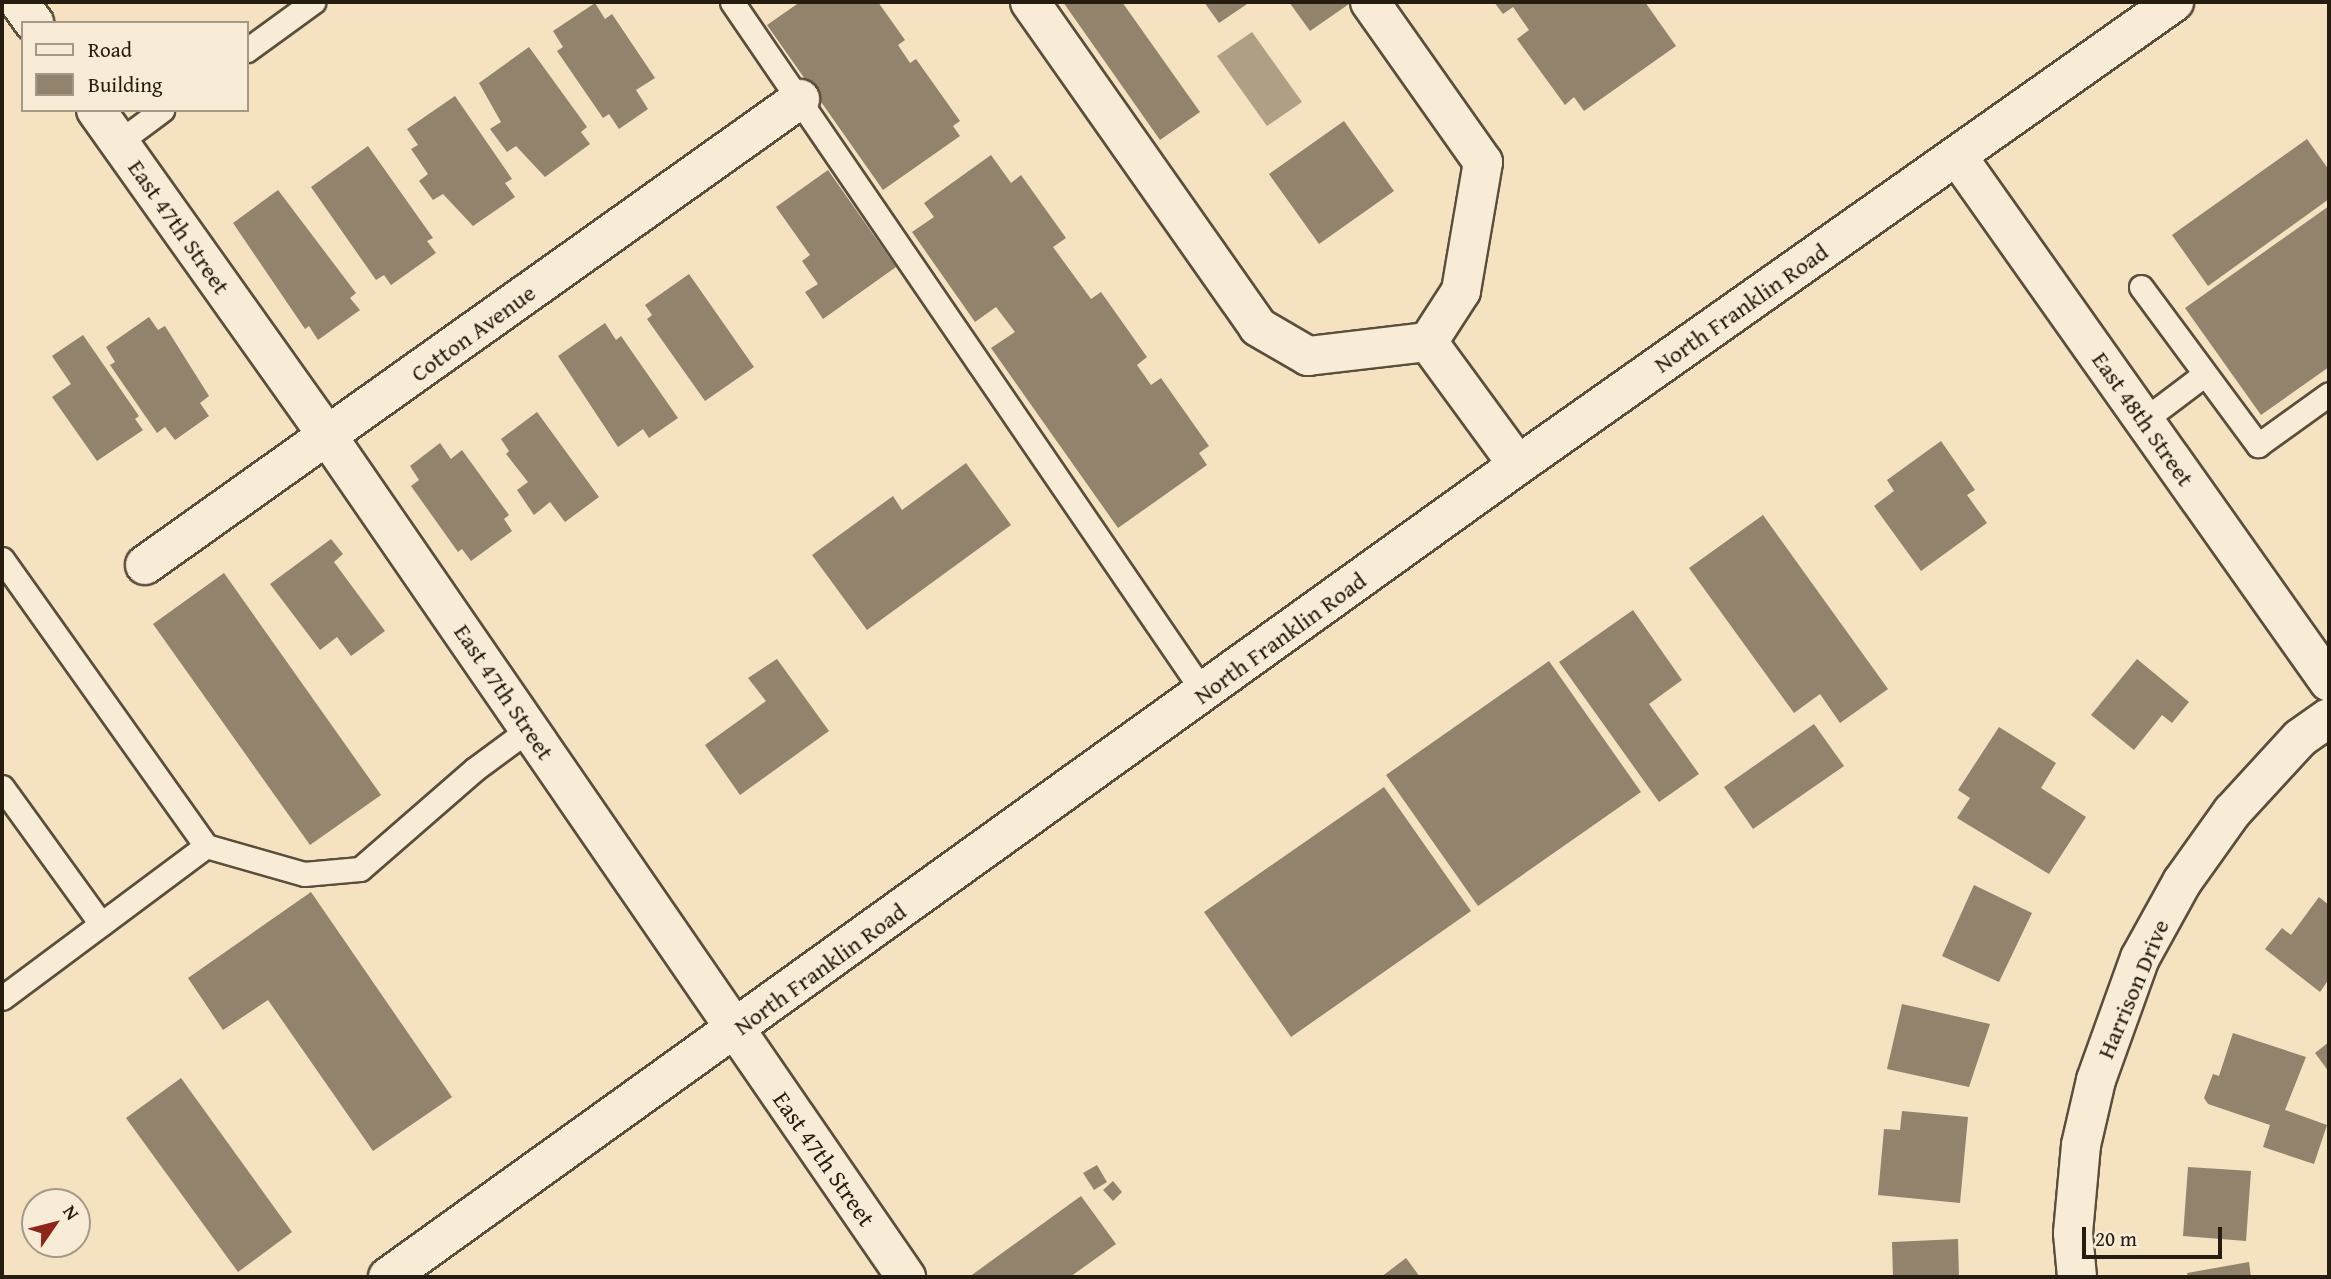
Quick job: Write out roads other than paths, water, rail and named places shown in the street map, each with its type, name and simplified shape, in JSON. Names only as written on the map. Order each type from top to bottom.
[{"type":"street","points":[[19,2],[33,21]]},
{"type":"street","points":[[1030,2],[1258,327],[1308,356],[1428,342]]},
{"type":"street","points":[[1370,2],[1483,162],[1461,291],[1428,342]]},
{"type":"street","name":"North Franklin Road","points":[[388,1277],[1518,465],[2174,2]]},
{"type":"street","name":"Cotton Avenue","points":[[145,565],[800,99]]},
{"type":"street","name":"East 47th Street","points":[[97,112],[328,437],[905,1277]]},
{"type":"street","name":"East 48th Street","points":[[1957,156],[2329,682]]},
{"type":"street","points":[[1428,342],[1518,465]]},
{"type":"street","name":"Harrison Drive","points":[[2077,1277],[2073,1233],[2081,1145],[2096,1080],[2140,958],[2182,882],[2232,813],[2300,738],[2329,718]]},
{"type":"lane","points":[[248,49],[313,2]]},
{"type":"lane","points":[[732,2],[1204,693]]},
{"type":"lane","points":[[119,142],[159,112]]},
{"type":"lane","points":[[2140,287],[2258,445],[2329,394]]},
{"type":"lane","points":[[2144,420],[2205,373]]},
{"type":"lane","points":[[2,559],[206,846],[304,874],[360,869],[475,769],[529,729]]},
{"type":"lane","points":[[2,787],[101,924]]},
{"type":"lane","points":[[2,998],[206,846]]}]
